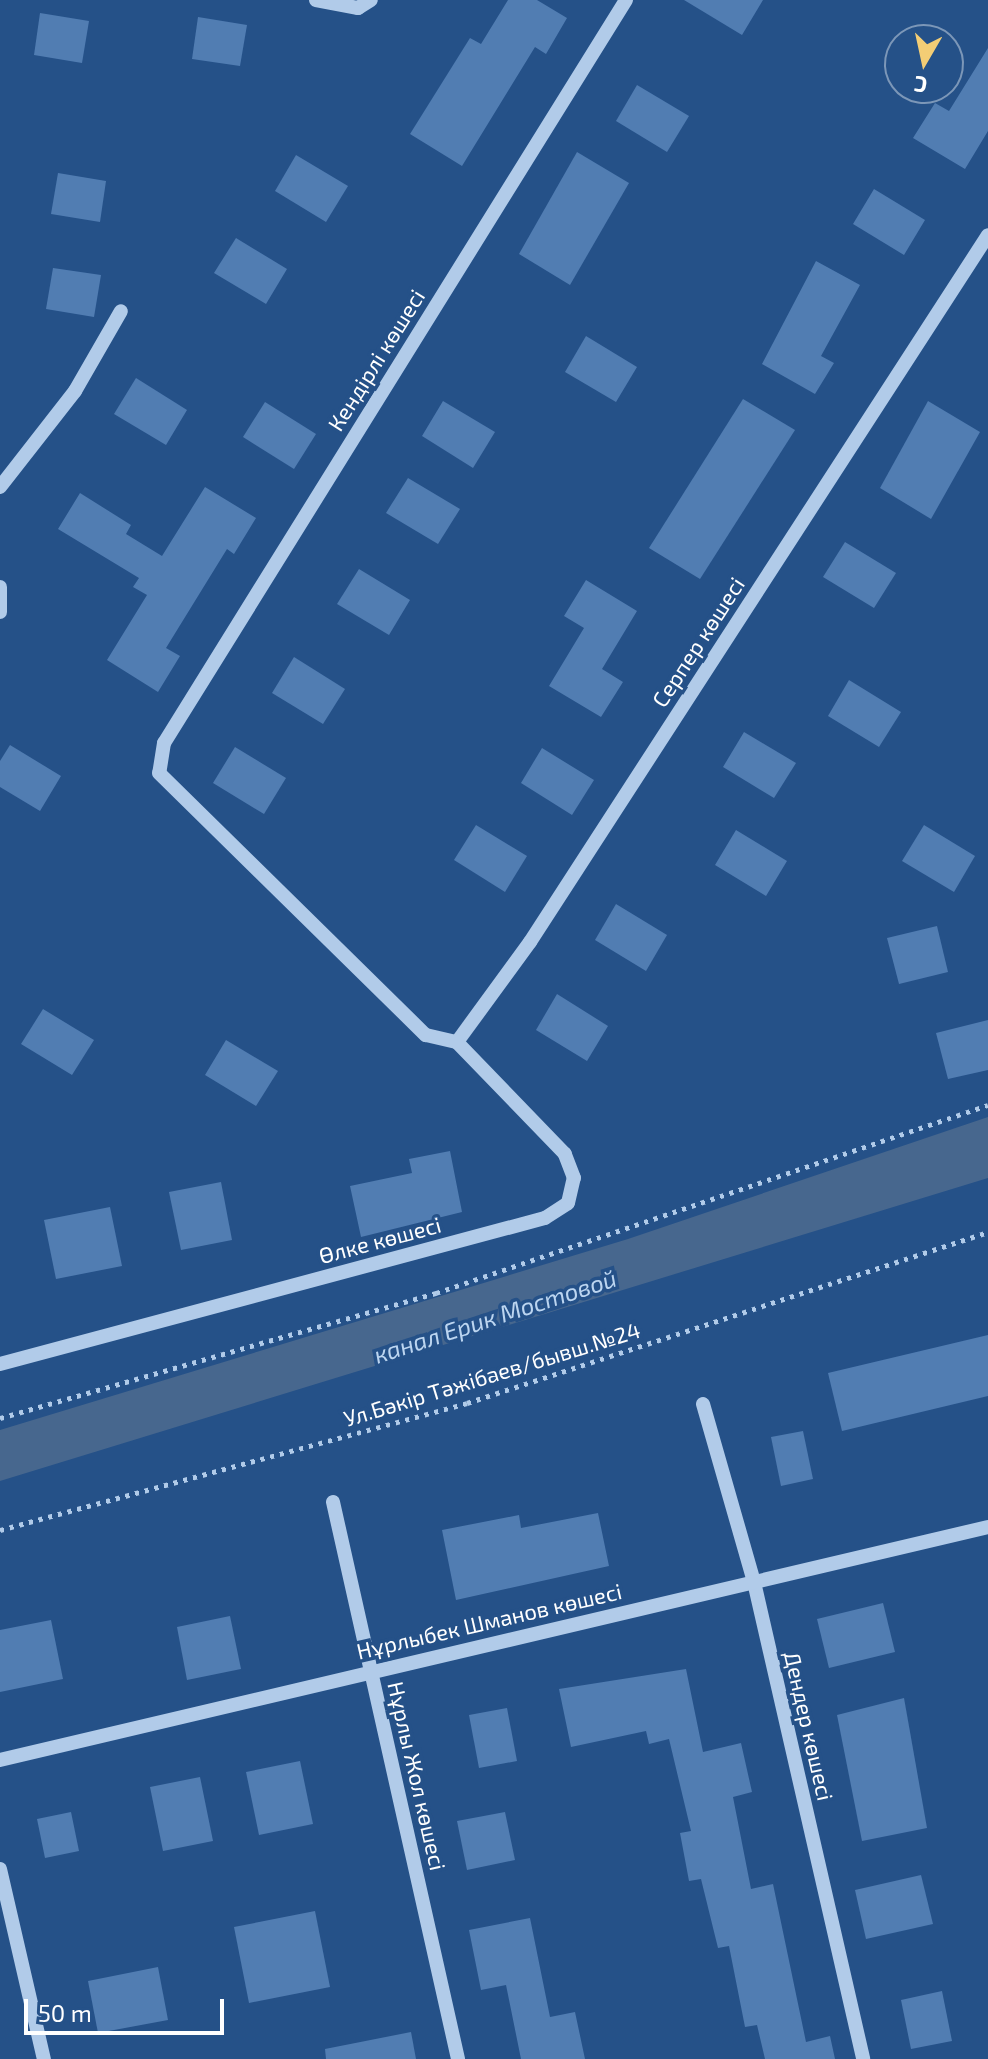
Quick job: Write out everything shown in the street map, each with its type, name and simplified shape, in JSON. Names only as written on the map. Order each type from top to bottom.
[{"type":"street","points":[[316,0],[358,8],[371,0]]},
{"type":"street","name":"Кендірлі көшесі","points":[[457,1042],[426,1035],[159,773],[164,743],[626,0]]},
{"type":"street","name":"Серпер көшесі","points":[[457,1042],[530,942],[988,235]]},
{"type":"street","points":[[0,487],[75,391],[121,311]]},
{"type":"street","points":[[0,587],[0,612]]},
{"type":"street","name":"Өлке көшесі","points":[[0,1364],[545,1218],[568,1203],[574,1178],[565,1154],[457,1042]]},
{"type":"street","name":"Дендер көшесі","points":[[703,1404],[754,1582],[863,2059]]},
{"type":"street","name":"Нұрлы Жол көшесі","points":[[333,1502],[458,2059]]},
{"type":"street","name":"Нұрлыбек Шманов көшесі","points":[[0,1760],[988,1527]]},
{"type":"street","points":[[0,1869],[44,2059]]},
{"type":"path","points":[[0,1418],[436,1293],[988,1105]]},
{"type":"path","name":"Ул.Бәкір Тәжібаев/бывш.№24","points":[[0,1530],[467,1403],[988,1232]]},
{"type":"water","name":"канал Ерик Мостовой","points":[[988,1117],[988,1178],[0,1481],[0,1430],[628,1239]]},
{"type":"building","points":[[508,0],[537,0],[567,18],[546,54],[535,47],[462,166],[410,134],[470,38],[481,44]]},
{"type":"building","points":[[684,0],[763,0],[742,35]]},
{"type":"building","points":[[40,13],[89,21],[82,63],[34,55]]},
{"type":"building","points":[[198,17],[247,25],[240,66],[192,59]]},
{"type":"building","points":[[988,48],[988,131],[965,169],[913,138],[934,104],[949,111],[953,104],[964,104],[964,87]]},
{"type":"building","points":[[637,85],[689,116],[667,152],[616,121]]},
{"type":"building","points":[[577,152],[629,183],[570,285],[519,254]]},
{"type":"building","points":[[296,155],[348,186],[326,222],[275,191]]},
{"type":"building","points":[[58,173],[106,181],[100,222],[51,214]]},
{"type":"building","points":[[874,189],[925,220],[904,255],[853,224]]},
{"type":"building","points":[[236,238],[287,269],[266,304],[214,273]]},
{"type":"building","points":[[816,261],[860,285],[821,356],[834,363],[815,394],[762,364]]},
{"type":"building","points":[[53,268],[101,275],[94,317],[46,309]]},
{"type":"building","points":[[586,336],[637,367],[616,402],[565,372]]},
{"type":"building","points":[[136,378],[187,410],[166,445],[114,414]]},
{"type":"building","points":[[743,399],[795,430],[700,579],[649,548]]},
{"type":"building","points":[[443,401],[495,432],[473,468],[422,436]]},
{"type":"building","points":[[928,401],[980,432],[931,519],[880,488]]},
{"type":"building","points":[[265,402],[316,434],[294,469],[243,437]]},
{"type":"building","points":[[408,478],[460,509],[438,544],[386,513]]},
{"type":"building","points":[[205,487],[256,518],[234,554],[227,549],[166,648],[180,656],[158,692],[107,660],[147,595],[133,587],[139,578],[58,529],[80,493],[131,525],[126,534],[162,556]]},
{"type":"building","points":[[845,542],[896,573],[874,608],[823,577]]},
{"type":"building","points":[[359,569],[410,600],[389,635],[337,604]]},
{"type":"building","points":[[586,580],[637,611],[602,669],[623,682],[601,717],[549,686],[584,628],[564,616]]},
{"type":"building","points":[[294,657],[345,689],[323,724],[272,693]]},
{"type":"building","points":[[849,680],[901,712],[879,747],[828,716]]},
{"type":"building","points":[[744,732],[796,763],[774,798],[723,767]]},
{"type":"building","points":[[10,745],[61,776],[40,811],[0,787],[0,761]]},
{"type":"building","points":[[235,747],[286,778],[264,814],[213,783]]},
{"type":"building","points":[[542,748],[594,780],[572,815],[521,783]]},
{"type":"building","points":[[476,825],[527,856],[505,892],[454,860]]},
{"type":"building","points":[[924,825],[975,856],[954,892],[902,861]]},
{"type":"building","points":[[736,830],[787,861],[766,896],[715,865]]},
{"type":"building","points":[[616,904],[667,935],[646,971],[595,940]]},
{"type":"building","points":[[937,926],[948,972],[899,984],[887,938]]},
{"type":"building","points":[[557,994],[608,1026],[587,1061],[536,1030]]},
{"type":"building","points":[[43,1009],[94,1040],[72,1075],[21,1044]]},
{"type":"building","points":[[988,1020],[988,1070],[948,1079],[936,1033]]},
{"type":"building","points":[[226,1040],[278,1071],[256,1106],[205,1075]]},
{"type":"building","points":[[450,1151],[462,1212],[361,1237],[350,1186],[412,1173],[409,1159]]},
{"type":"building","points":[[221,1182],[232,1240],[181,1250],[169,1192]]},
{"type":"building","points":[[110,1207],[122,1266],[56,1279],[44,1220]]},
{"type":"building","points":[[988,1335],[988,1396],[842,1431],[828,1373]]},
{"type":"building","points":[[803,1431],[813,1479],[781,1486],[771,1437]]},
{"type":"building","points":[[598,1513],[609,1566],[456,1600],[442,1530],[519,1515],[521,1528]]},
{"type":"building","points":[[883,1603],[895,1652],[829,1668],[817,1619]]},
{"type":"building","points":[[230,1616],[241,1669],[187,1680],[177,1627]]},
{"type":"building","points":[[51,1620],[63,1679],[0,1692],[0,1630]]},
{"type":"building","points":[[686,1669],[703,1752],[741,1743],[752,1792],[733,1797],[751,1889],[773,1884],[806,2042],[830,2036],[835,2059],[765,2059],[757,2025],[745,2027],[729,1946],[718,1948],[701,1879],[689,1881],[680,1833],[691,1831],[669,1739],[649,1744],[646,1731],[571,1747],[559,1689]]},
{"type":"building","points":[[904,1698],[927,1828],[862,1841],[837,1715]]},
{"type":"building","points":[[507,1708],[517,1761],[479,1768],[469,1715]]},
{"type":"building","points":[[300,1761],[313,1824],[259,1835],[246,1772]]},
{"type":"building","points":[[200,1777],[213,1841],[163,1851],[150,1787]]},
{"type":"building","points":[[71,1812],[79,1851],[45,1858],[37,1819]]},
{"type":"building","points":[[505,1812],[515,1860],[467,1870],[457,1821]]},
{"type":"building","points":[[921,1875],[933,1924],[866,1939],[855,1890]]},
{"type":"building","points":[[315,1911],[330,1987],[249,2003],[234,1927]]},
{"type":"building","points":[[530,1918],[550,2017],[575,2012],[585,2059],[521,2059],[506,1985],[481,1990],[469,1930]]},
{"type":"building","points":[[158,1967],[168,2020],[98,2033],[88,1981]]},
{"type":"building","points":[[942,1991],[952,2041],[911,2049],[901,2000]]},
{"type":"building","points":[[411,2032],[416,2059],[326,2059],[325,2049]]}]
